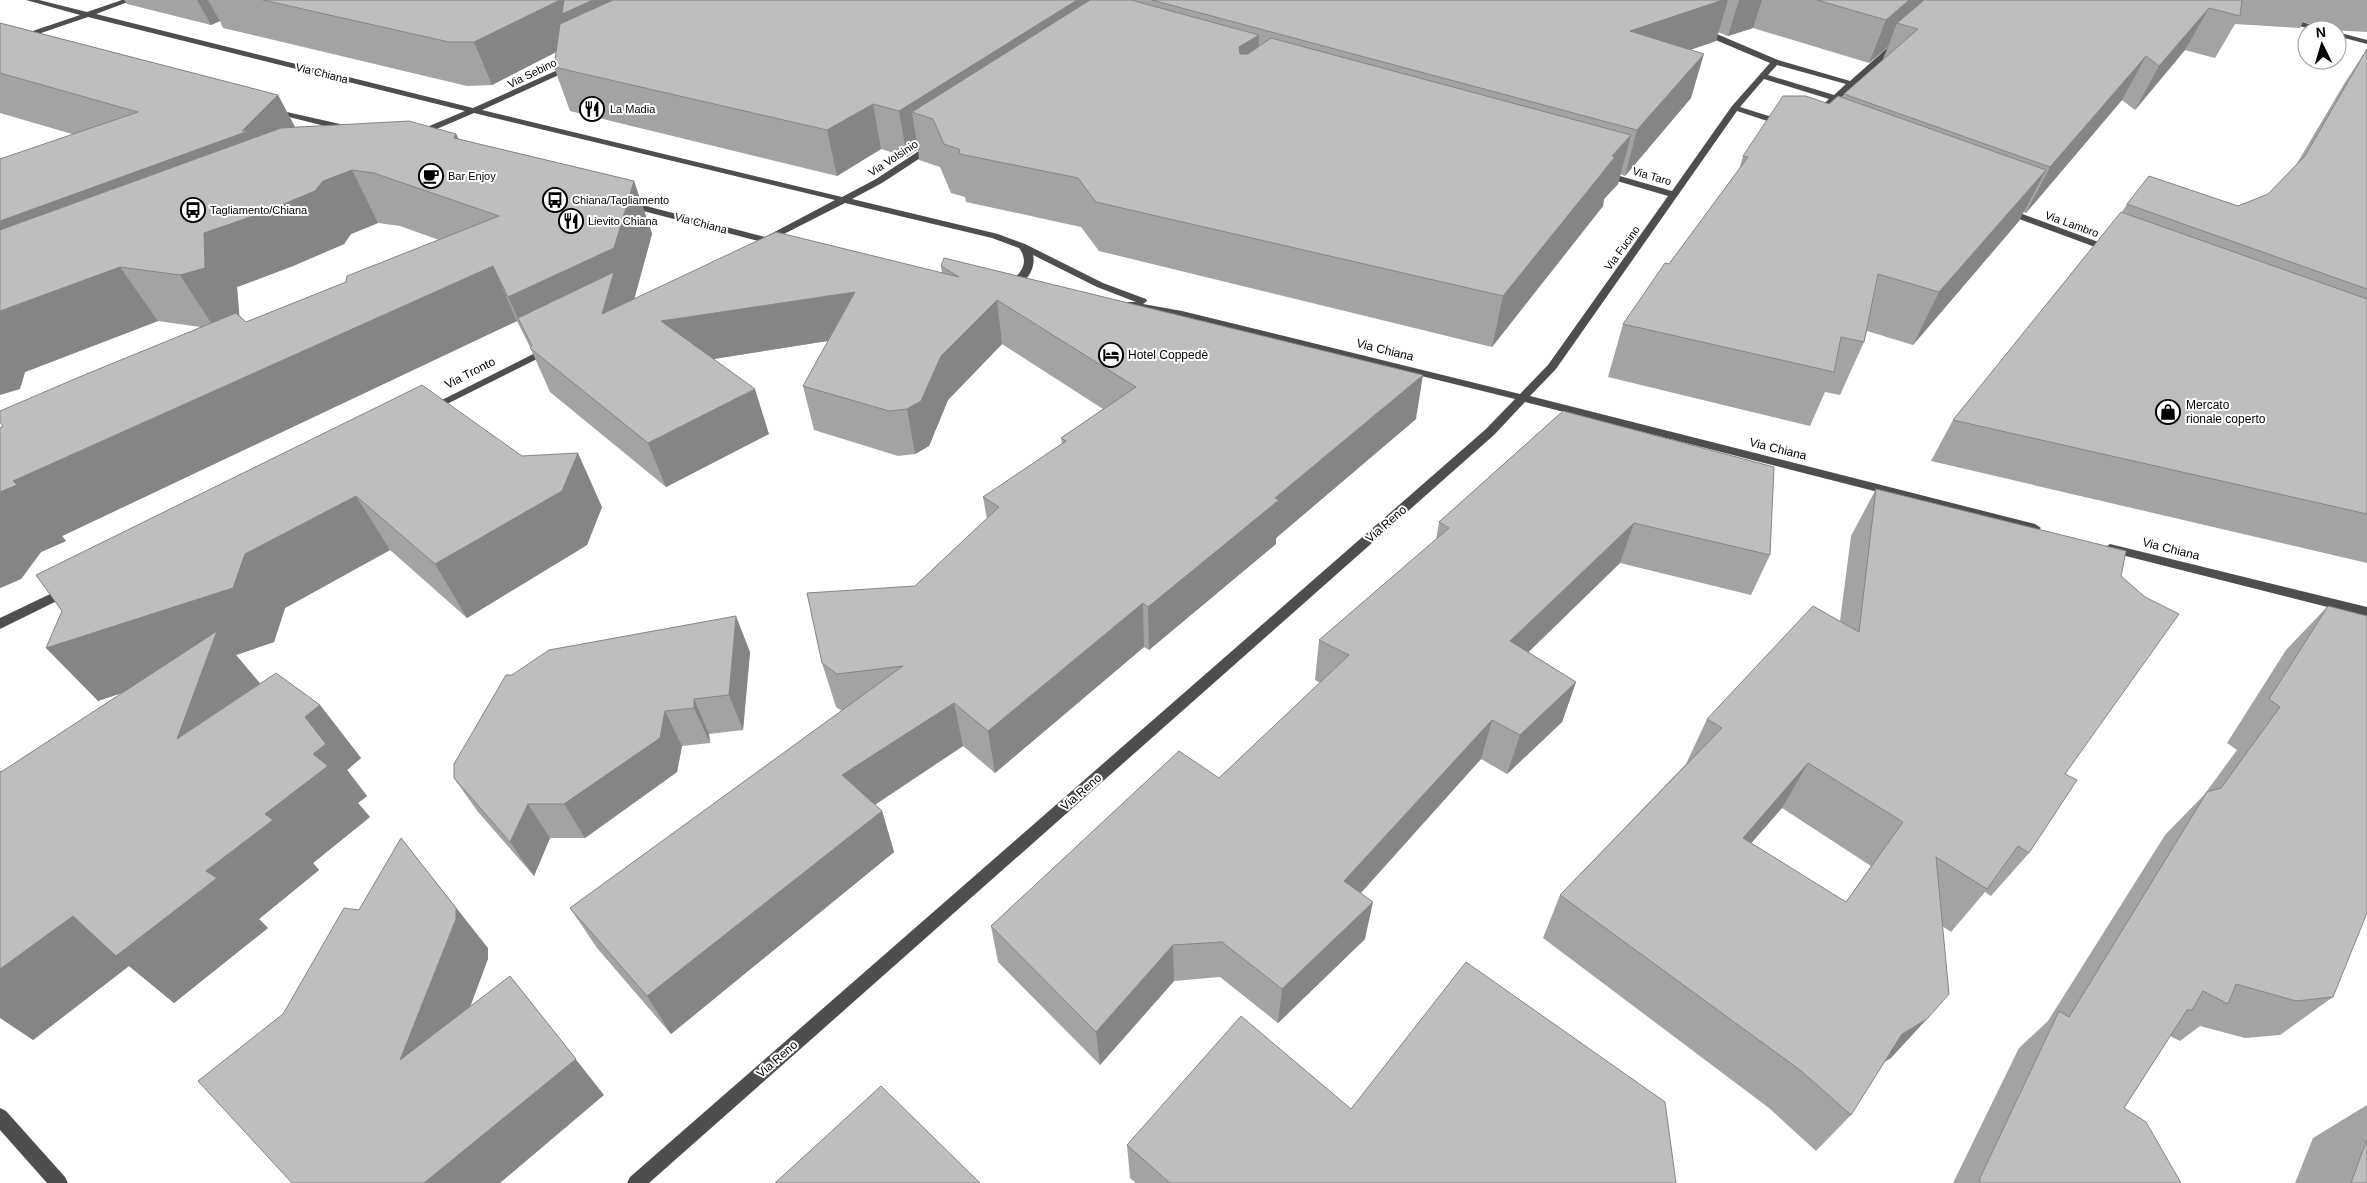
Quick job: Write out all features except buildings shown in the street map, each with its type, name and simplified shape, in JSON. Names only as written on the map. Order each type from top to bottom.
[{"type":"street","name":"Via Chiana","points":[[30,0],[474,111],[976,231],[1022,246],[1100,285],[1182,314]]},
{"type":"street","points":[[0,45],[129,0]]},
{"type":"street","points":[[2278,17],[2297,22]]},
{"type":"street","points":[[1692,26],[1775,62],[1850,83]]},
{"type":"street","points":[[1807,122],[1905,37]]},
{"type":"street","points":[[2347,37],[2367,42]]},
{"type":"street","points":[[0,40],[26,46]]},
{"type":"street","name":"Via Sebino","points":[[406,139],[474,111],[583,60]]},
{"type":"street","name":"Via Fucino","points":[[1524,398],[1552,367],[1734,108],[1775,62]]},
{"type":"street","points":[[1763,76],[1835,98]]},
{"type":"street","points":[[265,108],[361,132]]},
{"type":"street","points":[[1734,108],[1791,126]]},
{"type":"street","name":"Via Volsinio","points":[[765,240],[879,181],[936,144]]},
{"type":"street","name":"Via Taro","points":[[1590,170],[1675,194]]},
{"type":"street","name":"Via Chiana","points":[[615,201],[783,245]]},
{"type":"street","name":"Via Lambro","points":[[1996,207],[2117,252]]},
{"type":"street","points":[[751,248],[765,240]]},
{"type":"street","points":[[1019,293],[1002,291],[1025,275],[1029,266],[1027,252],[1022,246]]},
{"type":"street","name":"Via Chiana","points":[[1113,301],[1182,314],[1524,398],[2044,531]]},
{"type":"street","name":"Via Tronto","points":[[418,415],[560,344]]},
{"type":"street","name":"Via Reno","points":[[636,1183],[1490,432],[1524,398]]},
{"type":"street","name":"Via Chiana","points":[[2101,546],[2367,612]]},
{"type":"street","points":[[0,624],[80,584]]},
{"type":"street","points":[[0,1117],[60,1183]]},
{"type":"place","name":"La Madia","points":[[592,109]]},
{"type":"place","name":"Bar Enjoy","points":[[431,176]]},
{"type":"place","name":"Chiana/Tagliamento","points":[[555,200]]},
{"type":"place","name":"Tagliamento/Chiana","points":[[193,210]]},
{"type":"place","name":"Lievito Chiana","points":[[571,221]]},
{"type":"place","name":"Hotel Coppedè","points":[[1111,355]]},
{"type":"place","name":"Mercato rionale coperto","points":[[2168,412]]}]
